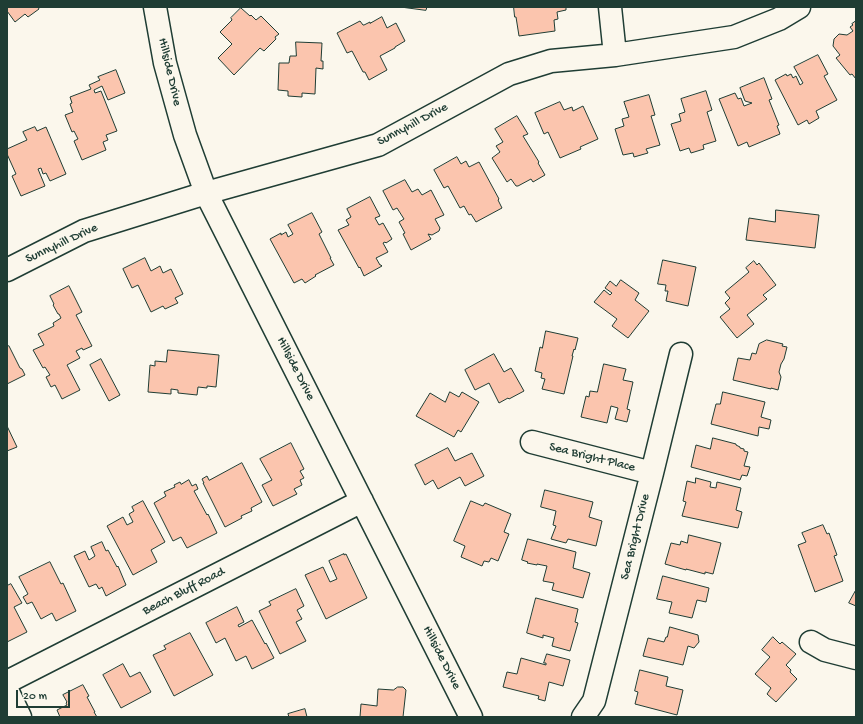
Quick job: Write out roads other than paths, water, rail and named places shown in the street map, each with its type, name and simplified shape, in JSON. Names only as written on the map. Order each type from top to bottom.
[{"type":"street","name":"Hillside Drive","points":[[155,7],[165,63],[183,128],[206,193],[471,717]]},
{"type":"street","points":[[610,7],[615,55]]},
{"type":"street","name":"Sunnyhill Drive","points":[[7,270],[84,231],[206,193],[378,145],[509,74],[551,61],[615,55],[734,37],[779,20],[799,7]]},
{"type":"street","name":"Sea Bright Drive","points":[[583,717],[594,701],[681,354]]},
{"type":"street","name":"Sea Bright Place","points":[[532,442],[652,472]]},
{"type":"street","name":"Beach Bluff Road","points":[[7,682],[362,501]]},
{"type":"street","points":[[811,642],[825,650],[856,658]]},
{"type":"street","points":[[7,690],[20,717]]}]
